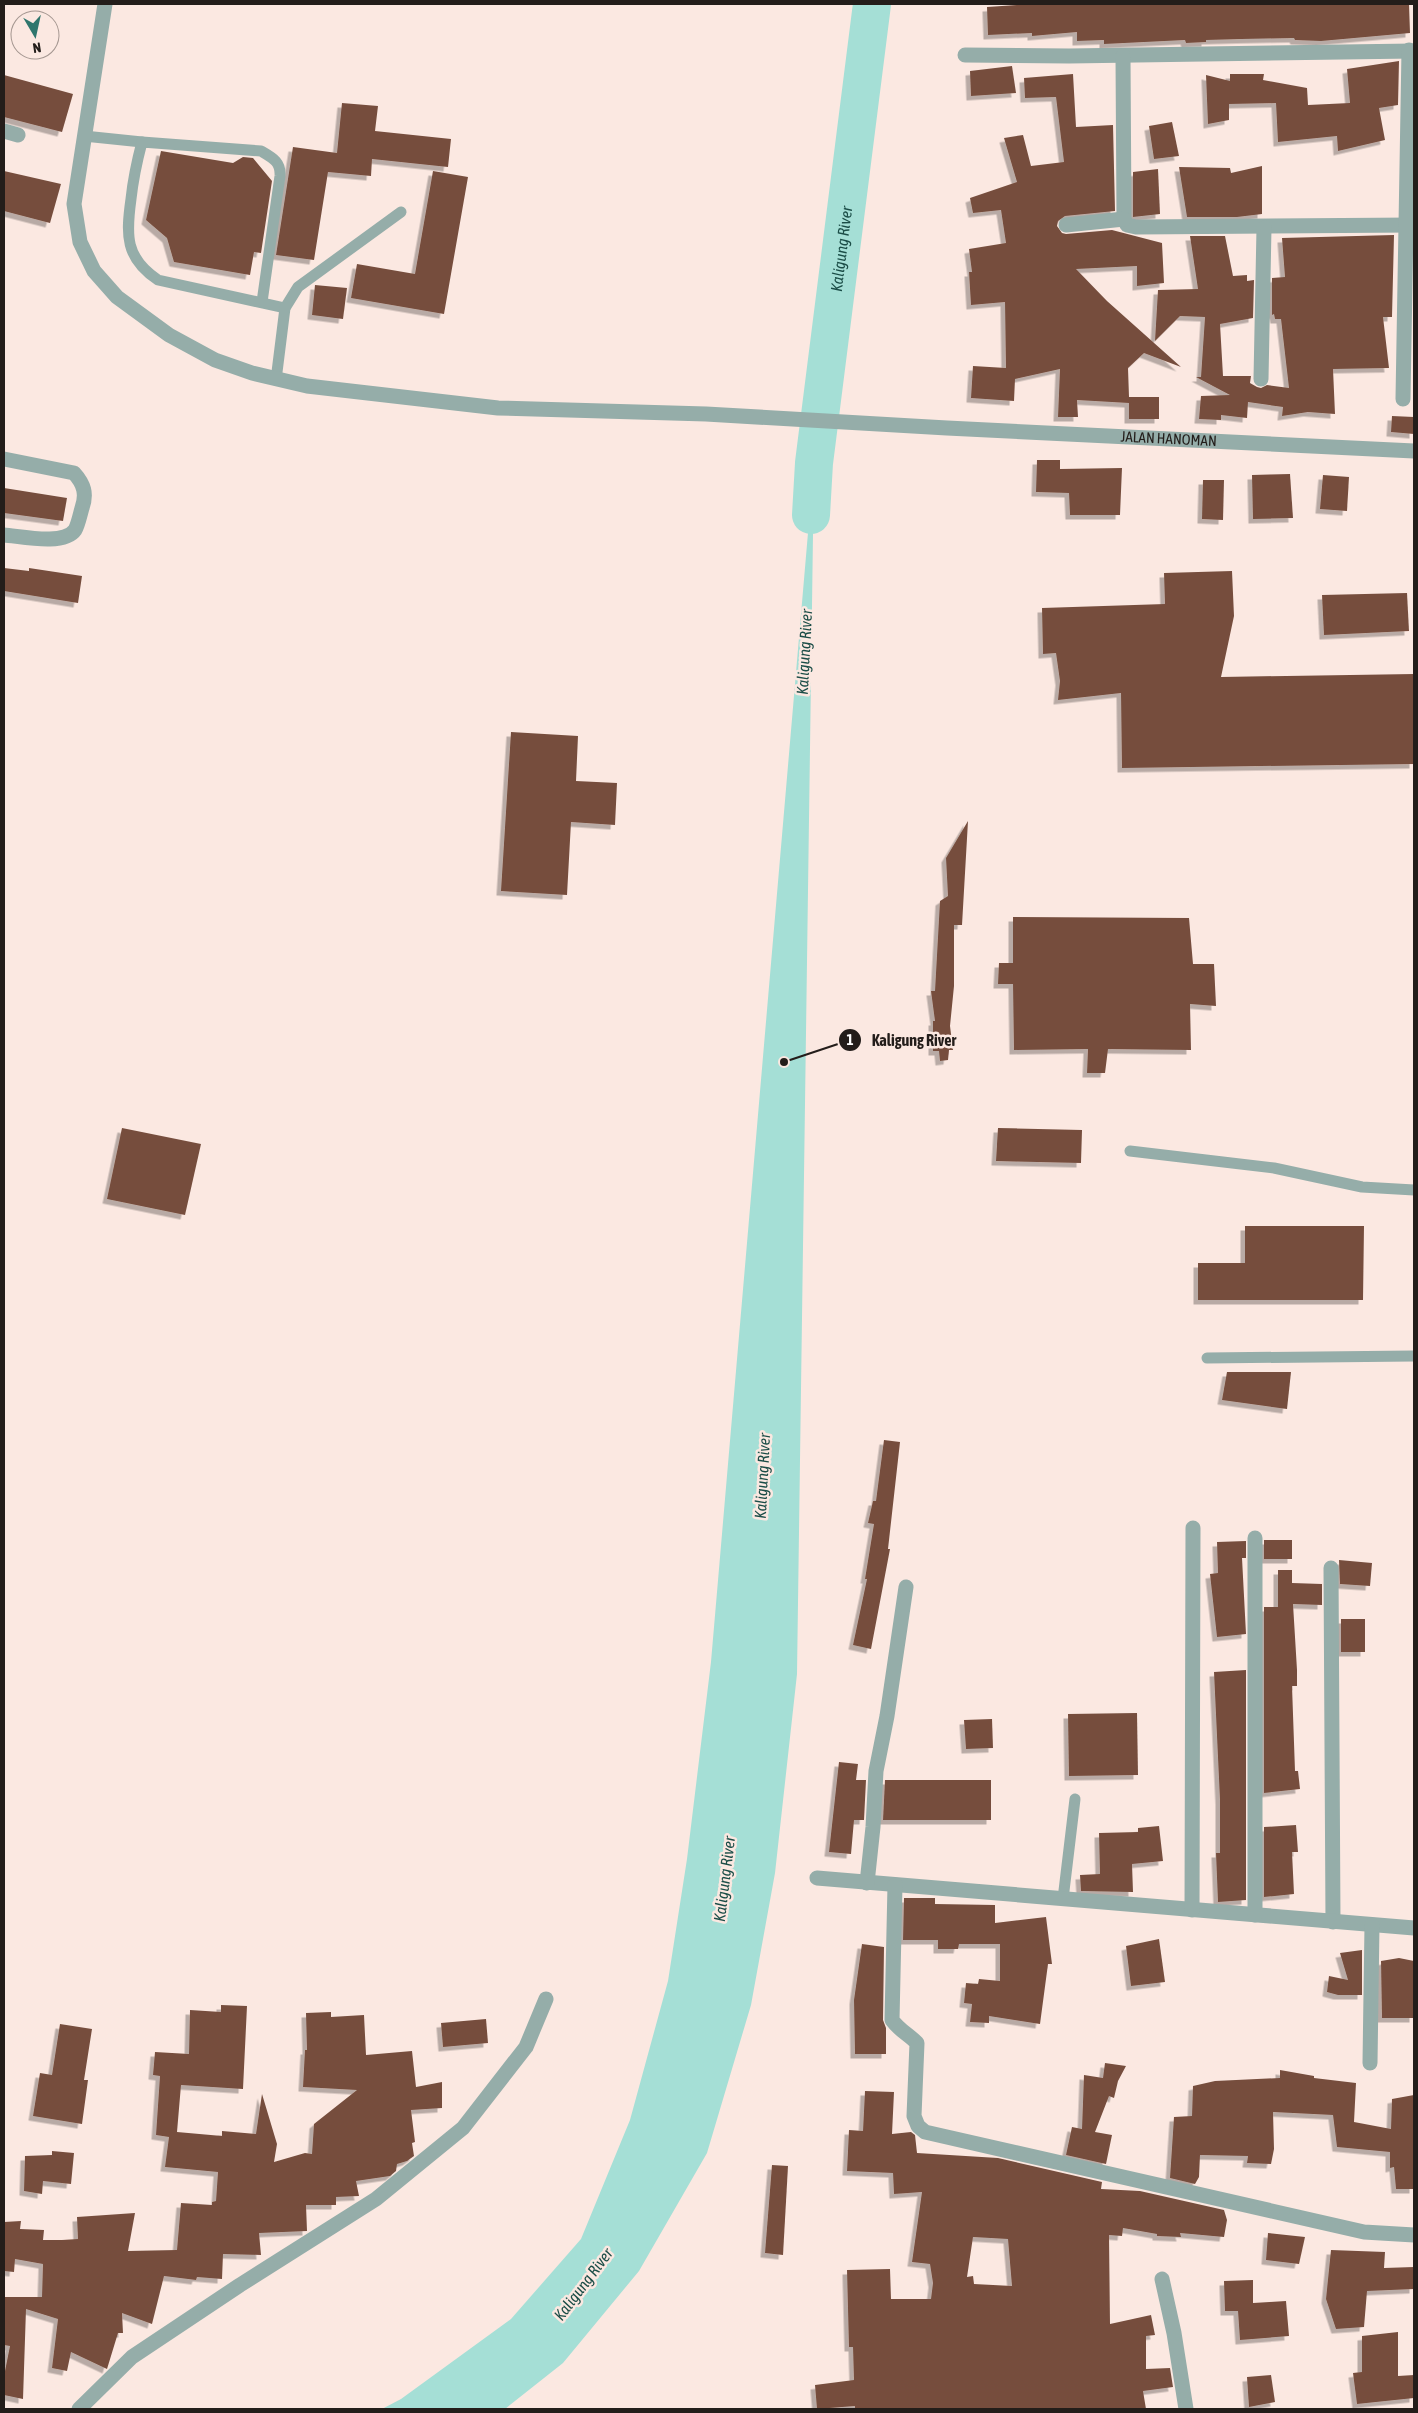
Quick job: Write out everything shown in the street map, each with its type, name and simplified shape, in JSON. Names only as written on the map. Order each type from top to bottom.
[{"type":"street","name":"JALAN HANOMAN","points":[[105,4],[74,204],[80,242],[94,272],[117,297],[169,335],[215,360],[276,380],[307,386],[498,408],[739,416],[1414,451]]},
{"type":"street","points":[[965,55],[1124,56],[1412,51],[1410,225],[1403,399]]},
{"type":"street","points":[[1124,56],[1124,219],[1127,225],[1132,227],[1264,228],[1410,225]]},
{"type":"street","points":[[1066,225],[1124,219]]},
{"type":"street","points":[[1262,379],[1264,228]]},
{"type":"street","points":[[4,459],[74,473],[82,482],[85,499],[74,531],[64,537],[50,540],[4,534]]},
{"type":"street","points":[[1192,1910],[1193,1528]]},
{"type":"street","points":[[1255,1538],[1255,1916]]},
{"type":"street","points":[[1331,1568],[1333,1922]]},
{"type":"street","points":[[867,1883],[876,1771],[887,1716],[906,1587]]},
{"type":"street","points":[[817,1878],[1414,1928]]},
{"type":"street","points":[[895,1885],[892,2020],[900,2031],[916,2043],[914,2116],[918,2126],[925,2132],[1364,2232],[1414,2235]]},
{"type":"street","points":[[1370,2062],[1372,1925]]},
{"type":"street","points":[[79,2409],[132,2357],[240,2285],[376,2199],[463,2128],[526,2046],[546,2000]]},
{"type":"street","points":[[1162,2278],[1174,2333],[1186,2409]]},
{"type":"lane","points":[[84,136],[261,151],[276,159],[280,168],[280,176],[262,302]]},
{"type":"lane","points":[[142,142],[135,169],[127,231],[131,250],[144,271],[158,280],[284,308]]},
{"type":"lane","points":[[276,380],[284,308],[298,287],[401,212]]},
{"type":"lane","points":[[1130,1151],[1274,1168],[1362,1187],[1414,1190]]},
{"type":"lane","points":[[1207,1358],[1414,1356]]},
{"type":"lane","points":[[1063,1899],[1076,1799]]},
{"type":"water","name":"Kaligung River","points":[[814,463],[797,1674],[775,1873],[751,2005],[707,2153],[639,2271],[563,2363],[505,2409],[382,2409],[401,2399],[511,2319],[581,2239],[630,2120],[668,1981],[687,1859],[711,1662]]},
{"type":"building","points":[[1030,4],[1409,4],[1410,33],[1321,41],[1295,40],[1294,38],[1206,40],[1206,42],[1186,43],[1185,40],[1104,44],[1104,40],[1077,41],[1077,32],[1032,36],[1032,33],[988,35],[987,7]]},
{"type":"building","points":[[1399,61],[1398,105],[1379,108],[1385,140],[1338,151],[1337,136],[1278,142],[1276,103],[1229,104],[1229,120],[1208,124],[1206,75],[1230,81],[1230,74],[1264,74],[1263,80],[1307,88],[1308,105],[1350,103],[1347,69]]},
{"type":"building","points":[[1012,66],[1016,93],[971,96],[970,71]]},
{"type":"building","points":[[1073,74],[1076,127],[1113,125],[1115,211],[1065,216],[1058,221],[1057,226],[1062,233],[1066,234],[1112,230],[1162,243],[1164,283],[1137,286],[1137,266],[1076,269],[1107,301],[1181,367],[1144,353],[1128,368],[1129,397],[1159,397],[1159,419],[1129,419],[1129,403],[1077,400],[1078,417],[1058,417],[1060,369],[1015,379],[1014,401],[971,398],[973,366],[1006,368],[1005,302],[971,305],[969,272],[972,272],[969,249],[1006,243],[1001,210],[973,213],[970,198],[1017,182],[1004,138],[1023,135],[1031,166],[1064,162],[1056,97],[1025,98],[1024,78]]},
{"type":"building","points":[[4,75],[73,94],[62,132],[4,117]]},
{"type":"building","points":[[342,103],[378,106],[375,131],[451,139],[448,167],[372,159],[371,176],[328,172],[314,260],[276,255],[293,147],[337,153]]},
{"type":"building","points":[[1172,122],[1179,156],[1154,159],[1149,126]]},
{"type":"building","points":[[161,151],[233,163],[243,157],[253,158],[272,181],[261,253],[254,252],[250,275],[174,262],[167,238],[146,220]]},
{"type":"building","points":[[1262,166],[1262,214],[1237,217],[1187,217],[1179,167],[1230,168],[1231,173]]},
{"type":"building","points":[[1158,169],[1160,214],[1133,217],[1133,172]]},
{"type":"building","points":[[4,171],[61,184],[50,223],[4,211]]},
{"type":"building","points":[[433,171],[468,177],[444,314],[351,298],[357,264],[415,274]]},
{"type":"building","points":[[1394,235],[1392,317],[1383,317],[1389,368],[1333,369],[1335,414],[1308,412],[1282,416],[1283,407],[1248,402],[1247,418],[1221,415],[1221,420],[1199,419],[1201,396],[1230,395],[1196,377],[1201,377],[1205,317],[1180,316],[1155,341],[1158,290],[1198,289],[1190,236],[1225,236],[1233,276],[1247,275],[1247,281],[1254,280],[1253,318],[1220,324],[1223,376],[1251,376],[1250,383],[1261,388],[1267,385],[1289,388],[1281,319],[1275,319],[1274,314],[1272,315],[1272,278],[1285,277],[1282,238]]},
{"type":"building","points":[[315,285],[347,288],[343,319],[312,315]]},
{"type":"building","points":[[1392,416],[1414,417],[1414,434],[1391,432]]},
{"type":"building","points":[[1037,460],[1060,460],[1060,469],[1122,468],[1120,515],[1070,515],[1069,493],[1036,492]]},
{"type":"building","points":[[1290,474],[1293,518],[1253,519],[1252,475]]},
{"type":"building","points":[[1323,475],[1349,477],[1347,511],[1320,509]]},
{"type":"building","points":[[1203,480],[1224,480],[1223,520],[1202,519]]},
{"type":"building","points":[[4,488],[67,498],[63,521],[4,513]]},
{"type":"building","points":[[4,568],[29,571],[29,568],[82,576],[78,603],[4,591]]},
{"type":"building","points":[[1232,571],[1234,616],[1221,677],[1414,674],[1414,764],[1122,768],[1121,693],[1058,700],[1060,681],[1056,653],[1043,654],[1042,608],[1165,604],[1164,573]]},
{"type":"building","points":[[1407,593],[1409,631],[1324,635],[1322,595]]},
{"type":"building","points":[[511,732],[578,736],[576,781],[617,783],[615,825],[571,822],[567,895],[501,891]]},
{"type":"building","points":[[968,821],[962,925],[954,925],[954,986],[950,1026],[953,1050],[949,1050],[948,1060],[940,1061],[939,1051],[933,1051],[933,1021],[935,1021],[931,991],[935,991],[940,901],[948,896],[946,858]]},
{"type":"building","points":[[1013,917],[1189,918],[1193,964],[1214,964],[1216,1006],[1190,1004],[1191,1050],[1108,1049],[1105,1073],[1087,1073],[1088,1049],[1014,1050],[1013,984],[998,984],[999,963],[1013,963]]},
{"type":"building","points":[[122,1128],[201,1144],[185,1215],[107,1199]]},
{"type":"building","points":[[998,1128],[1082,1130],[1081,1163],[996,1161]]},
{"type":"building","points":[[1245,1226],[1364,1226],[1363,1300],[1198,1300],[1198,1263],[1245,1263]]},
{"type":"building","points":[[1227,1372],[1291,1372],[1287,1409],[1222,1400]]},
{"type":"building","points":[[884,1440],[900,1442],[888,1549],[890,1549],[871,1649],[853,1645],[867,1579],[865,1579],[874,1524],[868,1523],[873,1501],[876,1501]]},
{"type":"building","points":[[1264,1540],[1292,1540],[1292,1559],[1264,1559]]},
{"type":"building","points":[[1246,1541],[1246,1558],[1242,1558],[1246,1634],[1217,1637],[1210,1574],[1218,1573],[1217,1542]]},
{"type":"building","points":[[1339,1560],[1372,1563],[1370,1586],[1340,1584]]},
{"type":"building","points":[[1278,1570],[1292,1570],[1292,1583],[1322,1584],[1322,1605],[1293,1604],[1297,1670],[1297,1686],[1292,1686],[1295,1771],[1298,1771],[1300,1789],[1264,1793],[1264,1607],[1278,1607]]},
{"type":"building","points":[[1341,1619],[1365,1619],[1365,1652],[1341,1652]]},
{"type":"building","points":[[1246,1670],[1246,1900],[1218,1902],[1216,1853],[1220,1853],[1220,1800],[1214,1672]]},
{"type":"building","points":[[1137,1713],[1138,1775],[1069,1776],[1068,1714]]},
{"type":"building","points":[[992,1719],[993,1748],[966,1749],[964,1720]]},
{"type":"building","points":[[839,1762],[858,1764],[856,1780],[866,1780],[864,1820],[854,1820],[851,1854],[829,1852]]},
{"type":"building","points":[[885,1780],[991,1780],[991,1820],[883,1820]]},
{"type":"building","points":[[1296,1825],[1298,1852],[1292,1852],[1294,1894],[1264,1897],[1264,1827]]},
{"type":"building","points":[[1159,1826],[1163,1861],[1132,1864],[1133,1892],[1081,1891],[1080,1875],[1100,1874],[1099,1833],[1138,1832],[1138,1828]]},
{"type":"building","points":[[904,1898],[935,1898],[935,1904],[995,1905],[995,1923],[1046,1917],[1052,1964],[1048,1964],[1040,2024],[989,2016],[989,2023],[970,2022],[972,2004],[964,2003],[966,1983],[978,1984],[979,1979],[1000,1981],[1000,1944],[959,1944],[958,1949],[938,1949],[938,1940],[903,1940]]},
{"type":"building","points":[[1159,1939],[1165,1982],[1131,1986],[1126,1946]]},
{"type":"building","points":[[862,1944],[884,1947],[883,2020],[886,2028],[886,2054],[855,2054],[854,2000]]},
{"type":"building","points":[[1362,1950],[1362,1995],[1338,1995],[1327,1992],[1329,1976],[1348,1980],[1340,1953]]},
{"type":"building","points":[[1399,1958],[1414,1961],[1414,2018],[1382,2018],[1381,1961]]},
{"type":"building","points":[[221,2005],[247,2006],[243,2089],[181,2085],[177,2132],[222,2136],[222,2131],[256,2134],[262,2094],[277,2144],[274,2162],[305,2153],[312,2154],[314,2124],[357,2090],[303,2087],[305,2050],[307,2050],[306,2013],[331,2012],[331,2017],[364,2015],[366,2055],[412,2051],[416,2087],[442,2082],[442,2108],[411,2110],[415,2142],[412,2143],[414,2156],[407,2161],[397,2164],[396,2171],[390,2176],[356,2181],[359,2196],[336,2197],[336,2205],[306,2205],[307,2231],[259,2233],[261,2255],[223,2254],[222,2279],[197,2277],[196,2280],[164,2276],[152,2324],[122,2313],[123,2333],[118,2333],[107,2369],[71,2352],[67,2371],[52,2368],[58,2319],[26,2309],[23,2399],[4,2395],[4,2376],[10,2346],[4,2345],[4,2297],[42,2297],[43,2264],[15,2259],[14,2272],[4,2271],[4,2222],[21,2221],[20,2229],[44,2230],[43,2240],[78,2239],[77,2217],[135,2213],[128,2251],[177,2250],[181,2203],[212,2205],[212,2202],[216,2201],[218,2172],[165,2167],[169,2137],[156,2135],[160,2076],[153,2075],[155,2052],[189,2054],[190,2010],[221,2012]]},
{"type":"building","points":[[486,2019],[488,2043],[443,2047],[441,2023]]},
{"type":"building","points":[[60,2024],[92,2029],[84,2080],[88,2080],[82,2124],[33,2116],[40,2073],[52,2075]]},
{"type":"building","points":[[1105,2063],[1126,2066],[1118,2081],[1114,2098],[1109,2096],[1095,2132],[1112,2135],[1106,2164],[1066,2155],[1072,2127],[1082,2129],[1084,2075],[1103,2078]]},
{"type":"building","points":[[1280,2070],[1314,2076],[1314,2078],[1356,2083],[1354,2122],[1391,2129],[1392,2099],[1414,2095],[1414,2189],[1396,2189],[1394,2167],[1390,2168],[1390,2152],[1337,2147],[1333,2115],[1273,2112],[1274,2149],[1271,2164],[1247,2163],[1248,2156],[1200,2155],[1199,2177],[1195,2184],[1170,2178],[1174,2117],[1192,2116],[1193,2086],[1215,2081],[1280,2078]]},
{"type":"building","points":[[865,2091],[894,2092],[892,2134],[911,2132],[915,2135],[917,2153],[998,2158],[1102,2182],[1101,2189],[1140,2191],[1224,2210],[1227,2220],[1224,2237],[1180,2233],[1181,2237],[1157,2236],[1157,2234],[1123,2228],[1122,2236],[1109,2235],[1110,2324],[1151,2315],[1155,2335],[1146,2336],[1146,2369],[1170,2368],[1173,2387],[1143,2391],[1146,2409],[855,2409],[855,2406],[817,2409],[815,2385],[854,2380],[853,2347],[849,2347],[847,2270],[890,2269],[891,2299],[931,2299],[933,2283],[930,2264],[912,2262],[922,2192],[894,2194],[893,2173],[847,2171],[849,2130],[863,2131]],"holes":[[[973,2237],[1008,2239],[1012,2286],[974,2284],[973,2276],[967,2277]]]},
{"type":"building","points":[[52,2151],[74,2153],[71,2184],[43,2181],[42,2194],[24,2191],[25,2156],[52,2155]]},
{"type":"building","points":[[772,2165],[788,2166],[783,2255],[765,2253]]},
{"type":"building","points":[[1268,2233],[1305,2237],[1299,2264],[1266,2260]]},
{"type":"building","points":[[1331,2250],[1385,2252],[1384,2268],[1414,2267],[1414,2289],[1367,2291],[1364,2327],[1336,2329],[1326,2299]]},
{"type":"building","points":[[1253,2280],[1253,2303],[1286,2301],[1289,2336],[1240,2340],[1238,2311],[1225,2311],[1224,2281]]},
{"type":"building","points":[[1398,2332],[1398,2376],[1414,2375],[1414,2398],[1357,2404],[1353,2373],[1362,2372],[1362,2336]]},
{"type":"building","points":[[1271,2375],[1275,2402],[1249,2407],[1247,2377]]},
{"type":"waterway","name":"Kaligung River","points":[[811,515],[814,463],[872,4]]},
{"type":"place","name":"Kaligung River","points":[[784,1062]]}]
